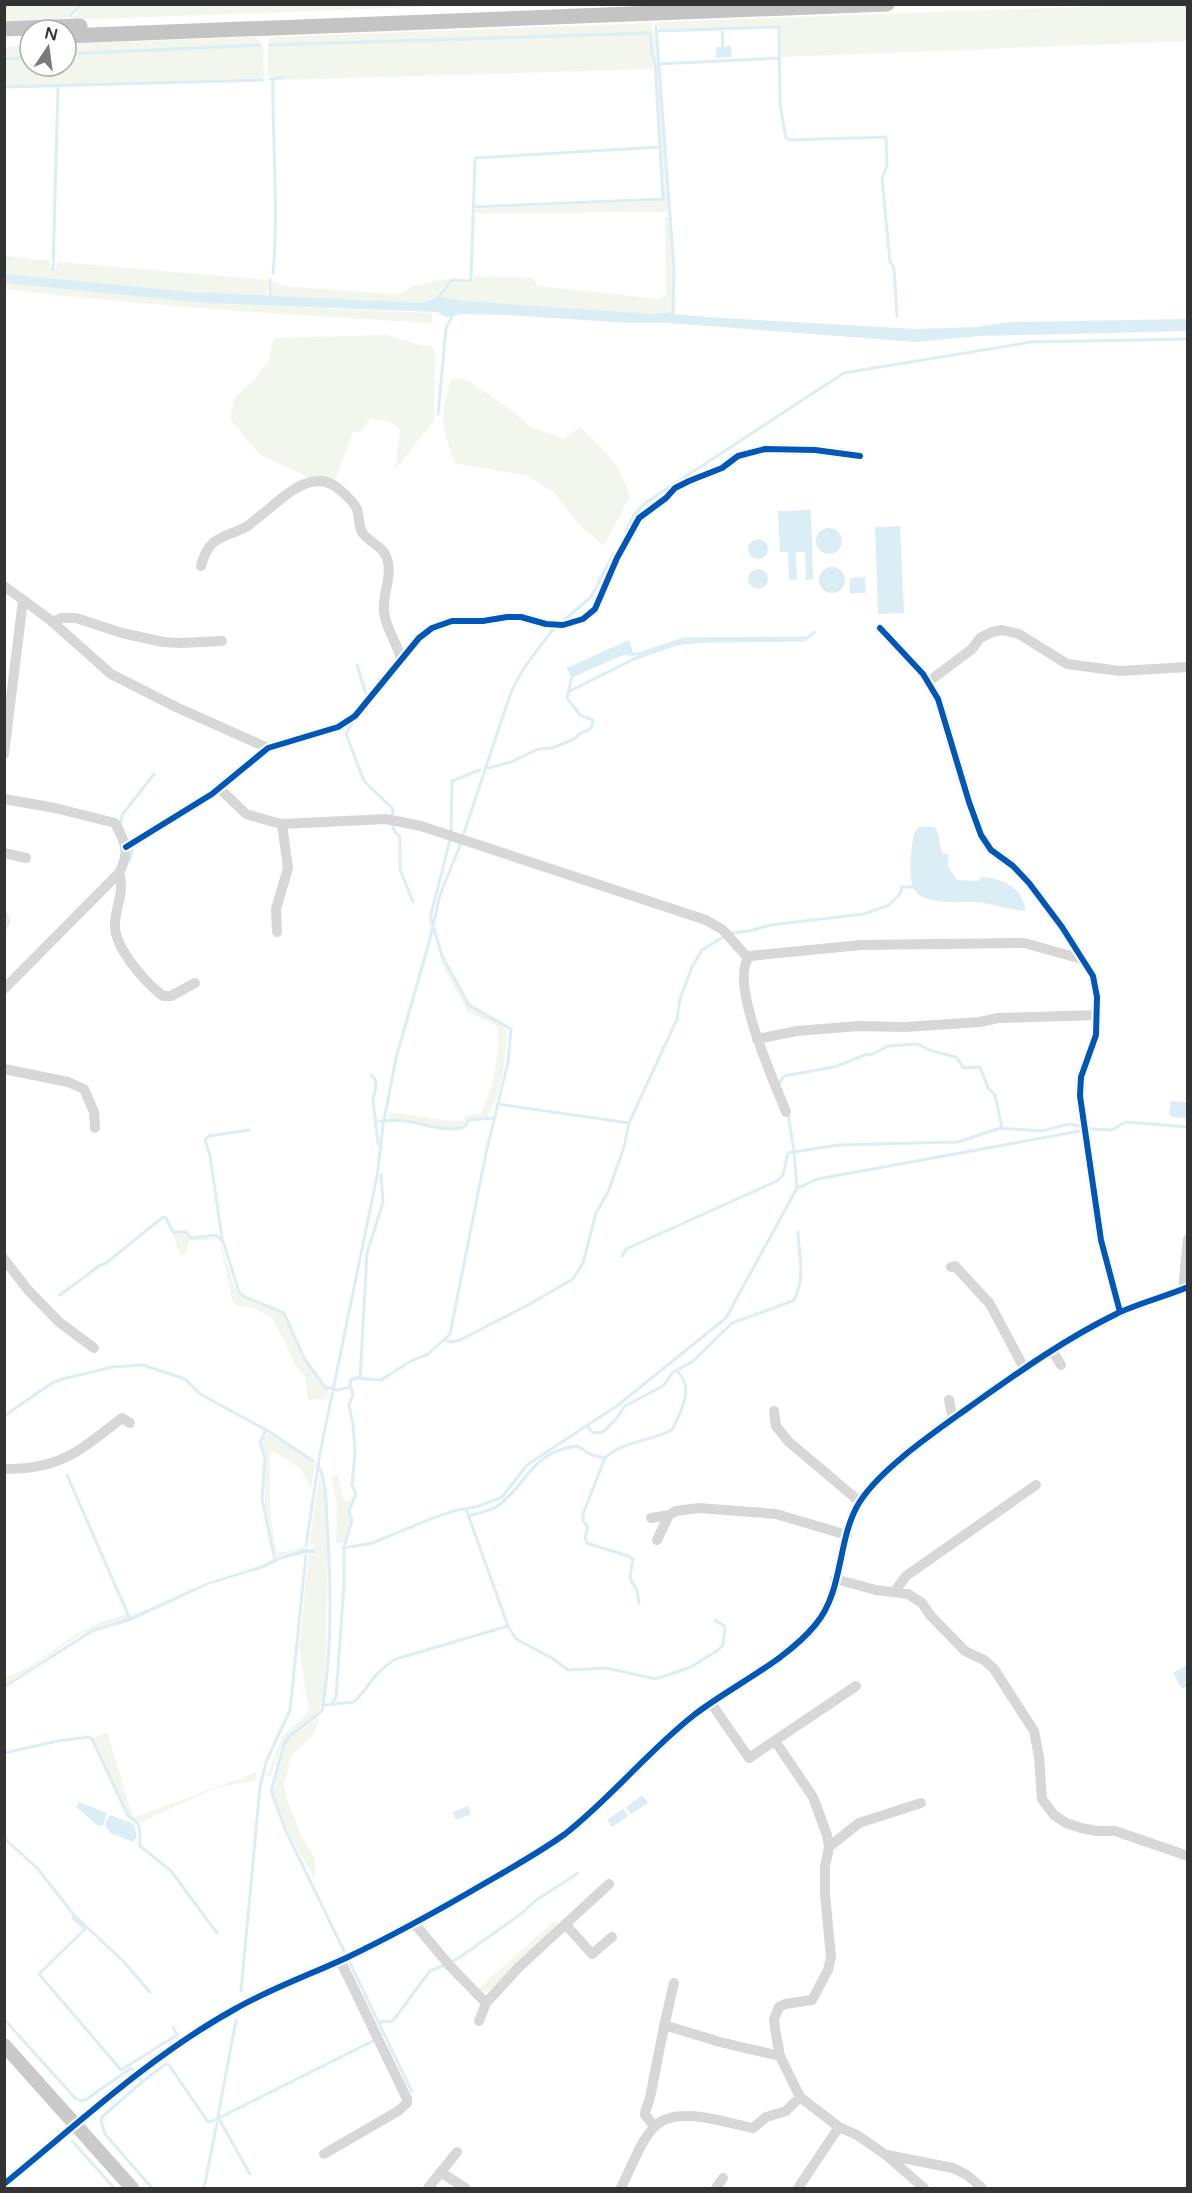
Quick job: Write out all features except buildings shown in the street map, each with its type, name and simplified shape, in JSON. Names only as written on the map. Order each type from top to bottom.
[{"type":"highway","points":[[4,29],[638,4]]},
{"type":"highway","points":[[78,36],[887,4]]},
{"type":"main road","points":[[4,2045],[132,2188]]},
{"type":"street","points":[[126,847],[219,788],[268,748],[322,733],[347,722],[368,701],[419,638],[432,628],[452,621],[514,617],[563,625],[583,619],[595,609],[617,558],[639,518],[675,488],[722,468],[738,456],[765,449],[815,450],[860,456]]},
{"type":"street","points":[[201,566],[204,553],[213,541],[247,526],[292,490],[312,481],[333,484],[348,496],[357,509],[362,531],[383,551],[388,561],[390,571],[384,614],[401,659]]},
{"type":"street","points":[[4,586],[52,622],[86,653],[121,680],[268,748]]},
{"type":"street","points":[[4,754],[24,600]]},
{"type":"street","points":[[52,622],[70,617],[76,618],[122,633],[163,642],[222,640]]},
{"type":"street","points":[[880,628],[923,674],[938,699],[981,834],[991,850],[1013,866],[1029,883],[1062,927],[1093,976],[1097,1015],[1096,1035],[1081,1077],[1080,1096],[1101,1240],[1120,1312]]},
{"type":"street","points":[[928,682],[972,649],[980,638],[1002,630],[1019,634],[1067,664],[1120,671],[1188,667]]},
{"type":"street","points":[[219,788],[246,814],[282,824],[386,819],[421,826],[706,920],[723,930],[748,958]]},
{"type":"street","points":[[4,799],[115,823],[127,853],[119,873],[4,988]]},
{"type":"street","points":[[277,932],[276,909],[288,868],[282,824]]},
{"type":"street","points":[[4,853],[26,858]]},
{"type":"street","points":[[119,873],[122,882],[115,933],[124,951],[151,986],[163,996],[171,996],[195,983]]},
{"type":"street","points":[[786,1112],[757,1039],[747,1001],[744,969],[748,958],[756,954],[861,945],[967,943],[1024,944],[1082,958]]},
{"type":"street","points":[[757,1039],[796,1031],[859,1026],[905,1027],[980,1022],[998,1018],[1097,1015]]},
{"type":"street","points":[[4,1069],[68,1082],[84,1089],[94,1112],[94,1128]]},
{"type":"street","points":[[4,2184],[75,2123],[182,2041],[242,2005],[340,1960],[455,1901],[532,1856],[564,1834],[693,1716],[794,1646],[813,1627],[823,1615],[847,1535],[860,1502],[879,1479],[953,1419],[1024,1368],[1074,1336],[1120,1312],[1185,1288],[1188,1239]]},
{"type":"street","points":[[4,1258],[28,1290],[59,1322],[94,1348]]},
{"type":"street","points":[[951,1267],[955,1266],[972,1282],[990,1304],[1024,1368]]},
{"type":"street","points":[[1052,1350],[1061,1365]]},
{"type":"street","points":[[949,1400],[953,1419]]},
{"type":"street","points":[[774,1411],[776,1426],[789,1442],[860,1502]]},
{"type":"street","points":[[4,1469],[21,1469],[63,1460],[122,1418],[130,1423]]},
{"type":"street","points":[[895,1591],[906,1576],[1036,1485]]},
{"type":"street","points":[[651,1518],[699,1508],[756,1511],[776,1514],[847,1535]]},
{"type":"street","points":[[657,1540],[669,1515]]},
{"type":"street","points":[[835,1579],[876,1590],[908,1594],[922,1603],[930,1615],[965,1651],[984,1660],[994,1669],[1034,1731],[1039,1757],[1042,1799],[1054,1815],[1065,1823],[1081,1828],[1115,1831],[1188,1856]]},
{"type":"street","points":[[711,1703],[749,1758],[856,1686]]},
{"type":"street","points":[[775,1741],[813,1797],[827,1835],[829,1847],[825,1867],[825,1894],[831,1958],[828,1970],[812,2000],[778,2007],[774,2019],[780,2056],[800,2097],[839,2127],[857,2135],[886,2155],[924,2188]]},
{"type":"street","points":[[829,1847],[860,1823],[921,1803]]},
{"type":"street","points":[[479,2021],[486,2003],[519,1967],[609,1884]]},
{"type":"street","points":[[414,1923],[450,1966],[486,2003]]},
{"type":"street","points":[[566,1925],[592,1954],[612,1936]]},
{"type":"street","points":[[324,2154],[398,2111],[407,2103],[384,2049],[340,1960]]},
{"type":"street","points":[[655,2127],[645,2115],[645,2111],[651,2098],[674,1983]]},
{"type":"street","points":[[664,2025],[720,2042],[780,2056]]},
{"type":"street","points":[[621,2188],[644,2141],[662,2120],[677,2116],[695,2116],[753,2128],[766,2117],[786,2111],[800,2097]]},
{"type":"street","points":[[798,2188],[839,2127]]},
{"type":"street","points":[[428,2188],[458,2152]]},
{"type":"street","points":[[886,2155],[953,2168],[967,2175],[982,2188]]},
{"type":"street","points":[[442,2173],[465,2188]]},
{"type":"street","points":[[716,2188],[723,2178]]},
{"type":"shaded area","points":[[85,4],[472,5],[78,20],[72,18]]},
{"type":"shaded area","points":[[1187,4],[1187,41],[781,57],[780,26],[659,30],[658,22],[1131,5]]},
{"type":"shaded area","points":[[4,5],[80,5],[66,18],[18,18],[18,23],[5,23]]},
{"type":"shaded area","points":[[651,23],[651,28],[655,33],[658,64],[669,212],[473,213],[475,209],[662,201],[664,199],[655,62],[650,32],[268,44],[271,37]]},
{"type":"shaded area","points":[[648,34],[653,59],[652,69],[275,80],[275,76],[268,76],[268,45]]},
{"type":"shaded area","points":[[256,37],[262,44],[78,52],[78,44]]},
{"type":"shaded area","points":[[263,45],[264,78],[5,87],[5,60],[18,59],[18,78],[78,78],[78,54]]},
{"type":"shaded area","points":[[18,46],[18,57],[5,58],[5,47]]},
{"type":"shaded area","points":[[731,46],[732,57],[716,58],[716,47]]},
{"type":"shaded area","points":[[665,217],[669,217],[674,289],[672,312],[653,314],[465,301],[440,297],[453,282],[469,283],[473,281],[474,276],[532,278],[538,286],[659,299],[666,295]]},
{"type":"shaded area","points":[[4,255],[49,260],[50,267],[55,270],[59,262],[268,280],[267,296],[191,292],[5,274]]},
{"type":"shaded area","points":[[5,274],[191,292],[421,303],[440,297],[465,301],[653,314],[672,312],[707,317],[916,329],[976,327],[1011,322],[1187,319],[1188,331],[981,336],[916,342],[668,323],[630,323],[508,315],[462,314],[446,317],[437,312],[205,303],[5,283]]},
{"type":"shaded area","points":[[451,278],[435,299],[421,303],[271,297],[272,281],[283,286],[393,294],[402,293],[413,286]]},
{"type":"shaded area","points":[[5,283],[205,303],[432,313],[432,323],[165,305],[5,289]]},
{"type":"shaded area","points":[[387,335],[419,345],[432,346],[435,353],[434,420],[395,470],[400,430],[393,423],[371,418],[360,432],[353,432],[334,483],[312,479],[259,454],[233,423],[230,416],[235,397],[251,383],[268,362],[274,338]]},
{"type":"shaded area","points":[[451,379],[467,380],[507,407],[532,428],[564,439],[580,427],[604,450],[616,466],[630,496],[604,546],[579,525],[554,492],[528,476],[454,463],[443,426],[444,405]]},
{"type":"shaded area","points":[[811,510],[813,579],[806,580],[805,552],[796,552],[797,580],[789,580],[788,552],[780,552],[778,511]]},
{"type":"shaded area","points":[[900,526],[904,613],[878,614],[875,527]]},
{"type":"shaded area","points":[[829,528],[838,532],[842,541],[838,550],[829,554],[820,550],[816,541],[820,532]]},
{"type":"shaded area","points":[[758,539],[765,542],[768,549],[765,556],[758,559],[751,556],[748,549],[751,542]]},
{"type":"shaded area","points":[[832,567],[841,571],[845,580],[841,589],[832,593],[823,589],[819,580],[823,571]]},
{"type":"shaded area","points":[[758,569],[765,572],[768,579],[765,586],[758,589],[751,586],[748,579],[751,572]]},
{"type":"shaded area","points":[[865,577],[866,593],[850,593],[850,578]]},
{"type":"shaded area","points":[[629,640],[634,656],[623,655],[571,678],[566,665],[569,667]]},
{"type":"shaded area","points":[[919,827],[934,827],[939,836],[941,851],[943,854],[948,854],[948,866],[957,880],[979,881],[981,877],[1004,882],[1021,896],[1025,911],[981,903],[938,901],[919,895],[913,887],[910,872],[914,833]]},
{"type":"shaded area","points":[[439,959],[445,963],[468,1005],[506,1028],[507,1031],[500,1087],[492,1109],[486,1118],[467,1120],[464,1125],[446,1128],[388,1120],[389,1113],[462,1121],[466,1115],[481,1114],[489,1092],[497,1061],[497,1026],[467,1011]]},
{"type":"shaded area","points":[[1171,1101],[1187,1102],[1187,1118],[1171,1117],[1169,1113]]},
{"type":"shaded area","points":[[183,1232],[191,1239],[219,1237],[234,1286],[242,1297],[283,1314],[303,1359],[328,1390],[327,1399],[308,1400],[305,1377],[294,1363],[271,1317],[255,1309],[236,1305],[232,1300],[219,1239],[189,1241],[186,1252],[181,1256],[172,1233]]},
{"type":"shaded area","points":[[268,1434],[305,1455],[315,1465],[311,1488],[295,1465],[270,1451],[271,1514],[277,1552],[290,1551],[304,1546],[304,1549],[275,1558],[267,1521],[264,1485],[266,1455],[262,1443]]},
{"type":"shaded area","points":[[320,1473],[324,1491],[328,1556],[325,1687],[319,1713],[302,1724],[282,1744],[271,1776],[267,1777],[282,1736],[309,1710],[299,1646],[309,1553],[315,1553],[314,1544],[309,1545]]},
{"type":"shaded area","points":[[338,1475],[344,1501],[350,1500],[353,1495],[348,1512],[350,1520],[345,1542],[338,1544],[336,1542],[337,1503],[331,1477]]},
{"type":"shaded area","points":[[304,1549],[315,1549],[315,1553],[280,1560],[264,1568],[210,1584],[131,1621],[93,1632],[5,1688],[5,1685],[89,1631],[130,1617],[206,1583]]},
{"type":"shaded area","points":[[126,1614],[128,1618],[82,1634],[5,1685],[5,1677],[32,1665],[79,1632]]},
{"type":"shaded area","points":[[1187,1665],[1187,1686],[1182,1689],[1173,1673]]},
{"type":"shaded area","points":[[318,1717],[319,1721],[314,1734],[291,1756],[284,1785],[301,1835],[315,1858],[315,1878],[283,1821],[274,1798],[273,1784],[276,1766],[285,1744]]},
{"type":"shaded area","points":[[107,1732],[132,1814],[135,1817],[257,1772],[255,1781],[218,1787],[139,1823],[128,1815],[93,1739],[90,1737],[94,1738]]},
{"type":"shaded area","points":[[642,1795],[648,1803],[631,1814],[626,1807]]},
{"type":"shaded area","points":[[79,1802],[107,1813],[103,1825],[98,1826],[76,1807]]},
{"type":"shaded area","points":[[468,1806],[471,1814],[456,1820],[453,1812]]},
{"type":"shaded area","points":[[623,1809],[628,1816],[612,1827],[607,1820]]},
{"type":"shaded area","points":[[110,1815],[134,1824],[137,1836],[133,1842],[110,1833],[105,1824]]},
{"type":"shaded area","points":[[554,1921],[558,1925],[493,1989],[485,1992],[478,1989]]},
{"type":"waterway","points":[[70,16],[82,4]]},
{"type":"waterway","points":[[656,26],[674,270],[673,313]]},
{"type":"waterway","points":[[656,31],[779,27],[780,105],[786,138],[790,140],[886,137],[887,166],[882,178],[890,262],[894,268],[897,316]]},
{"type":"waterway","points":[[722,28],[723,50]]},
{"type":"waterway","points":[[270,45],[650,33],[655,62],[663,199],[473,207]]},
{"type":"waterway","points":[[78,53],[260,45]]},
{"type":"waterway","points":[[4,59],[18,58]]},
{"type":"waterway","points":[[659,64],[779,58]]},
{"type":"waterway","points":[[270,79],[284,77]]},
{"type":"waterway","points":[[273,78],[275,224],[273,273]]},
{"type":"waterway","points":[[4,87],[262,80]]},
{"type":"waterway","points":[[53,269],[58,87]]},
{"type":"waterway","points":[[436,300],[452,280],[471,280],[475,158],[659,147]]},
{"type":"waterway","points":[[270,280],[270,299]]},
{"type":"waterway","points":[[438,414],[446,328],[454,312]]},
{"type":"waterway","points":[[626,532],[634,515],[645,503],[844,373],[1031,342],[1188,339]]},
{"type":"waterway","points":[[563,621],[591,597],[614,553]]},
{"type":"waterway","points":[[306,1546],[320,1453],[377,1176],[383,1126],[396,1058],[430,939],[440,895],[459,848],[513,688],[529,661],[555,627]]},
{"type":"waterway","points":[[568,692],[636,658],[680,643],[804,640],[815,632]]},
{"type":"waterway","points":[[633,654],[684,639],[808,638]]},
{"type":"waterway","points":[[357,665],[367,697]]},
{"type":"waterway","points":[[488,768],[511,762],[538,749],[552,748],[588,731],[593,720],[580,715],[567,698],[572,676]]},
{"type":"waterway","points":[[352,723],[346,734],[364,781],[393,809],[393,828],[400,837],[400,869],[413,902]]},
{"type":"waterway","points":[[451,833],[452,781],[480,770]]},
{"type":"waterway","points":[[121,825],[122,815],[154,774]]},
{"type":"waterway","points":[[431,923],[431,914],[450,840]]},
{"type":"waterway","points":[[129,861],[131,848]]},
{"type":"waterway","points":[[731,933],[750,931],[770,925],[864,914],[889,905],[900,894],[902,887],[913,887]]},
{"type":"waterway","points":[[4,910],[9,921],[4,931]]},
{"type":"waterway","points":[[331,1704],[336,1697],[344,1584],[344,1548],[352,1520],[349,1511],[356,1494],[352,1485],[355,1452],[349,1405],[353,1394],[351,1380],[356,1378],[381,1380],[411,1361],[428,1354],[450,1334],[486,1153],[508,1062],[511,1029],[469,1005],[442,956],[434,929]]},
{"type":"waterway","points":[[498,1104],[629,1123],[677,1019],[680,999],[692,967],[702,950],[725,936]]},
{"type":"waterway","points":[[779,1084],[784,1076],[834,1067],[873,1054],[888,1046],[917,1044],[932,1051],[956,1057],[964,1068],[980,1067],[988,1088],[995,1095],[1002,1128]]},
{"type":"waterway","points":[[371,1075],[375,1079],[376,1087],[373,1100],[378,1144]]},
{"type":"waterway","points":[[788,1113],[797,1188]]},
{"type":"waterway","points":[[375,1121],[404,1121],[457,1129],[465,1127],[471,1120],[494,1118]]},
{"type":"waterway","points":[[1089,1129],[1112,1130],[1126,1122],[1188,1127]]},
{"type":"waterway","points":[[445,1340],[452,1342],[460,1340],[573,1279],[583,1263],[596,1213],[608,1192],[624,1147],[629,1123]]},
{"type":"waterway","points":[[622,1256],[626,1249],[777,1181],[783,1175],[788,1153],[838,1145],[958,1142],[1000,1128],[1042,1131],[1069,1124],[1080,1126]]},
{"type":"waterway","points":[[222,1238],[210,1156],[205,1140],[209,1136],[249,1130]]},
{"type":"waterway","points":[[343,1548],[372,1543],[433,1518],[457,1510],[476,1507],[502,1497],[527,1465],[618,1405],[726,1318],[797,1188],[818,1179],[1080,1131]]},
{"type":"waterway","points":[[360,1379],[367,1253],[383,1202],[381,1174]]},
{"type":"waterway","points":[[60,1295],[106,1263],[163,1217],[166,1218],[173,1232],[186,1232],[191,1238],[216,1235],[223,1241],[239,1292],[243,1296],[284,1313],[304,1358],[325,1387],[337,1390],[351,1387]]},
{"type":"waterway","points":[[587,1426],[592,1432],[603,1432],[625,1406],[663,1386],[673,1372],[692,1362],[732,1323],[793,1301],[801,1276],[798,1232]]},
{"type":"waterway","points":[[4,1416],[52,1383],[62,1379],[113,1367],[143,1365],[185,1379],[200,1394],[268,1431],[313,1461]]},
{"type":"waterway","points":[[639,1603],[637,1591],[630,1578],[633,1559],[587,1543],[585,1537],[588,1527],[583,1521],[583,1514],[605,1458],[620,1448],[672,1430],[685,1400],[686,1392],[685,1384],[677,1371]]},
{"type":"waterway","points":[[266,1430],[260,1442],[265,1458],[262,1499],[275,1561]]},
{"type":"waterway","points":[[468,1516],[499,1505],[532,1469],[550,1454],[577,1446],[592,1455],[605,1458]]},
{"type":"waterway","points":[[320,1469],[326,1496],[330,1593],[328,1666],[322,1711],[290,1736],[284,1744],[271,1791],[285,1829],[344,1951]]},
{"type":"waterway","points":[[67,1475],[130,1619]]},
{"type":"waterway","points":[[466,1509],[508,1626],[516,1639],[552,1658],[568,1670],[606,1668],[656,1679],[691,1667],[718,1650],[723,1645],[725,1630],[724,1626],[715,1620]]},
{"type":"waterway","points":[[241,1991],[260,1787],[266,1762],[290,1710],[306,1555]]},
{"type":"waterway","points":[[323,1705],[354,1702],[377,1675],[396,1659],[508,1626]]},
{"type":"waterway","points":[[4,1753],[58,1741],[89,1737],[92,1739],[128,1816],[139,1825],[140,1846],[171,1871],[217,1933]]},
{"type":"waterway","points":[[4,1838],[37,1868],[75,1916],[123,1961],[150,1992]]},
{"type":"waterway","points":[[379,2023],[391,2022],[395,2018],[430,1971],[452,1962],[469,1951],[535,1901],[578,1873]]},
{"type":"waterway","points":[[74,1915],[73,1918],[85,1929],[39,1974],[121,2070],[177,2035],[173,2027]]},
{"type":"waterway","points":[[350,1963],[412,2092]]},
{"type":"waterway","points":[[4,2019],[75,2098],[81,2101],[131,2068],[135,2072]]},
{"type":"waterway","points":[[218,2116],[236,2020]]},
{"type":"waterway","points":[[139,2077],[143,2081],[166,2064],[169,2065],[208,2122],[373,2041]]},
{"type":"waterway","points":[[143,2081],[103,2116],[101,2121],[105,2134],[152,2188]]},
{"type":"waterway","points":[[219,2119],[250,2174]]},
{"type":"waterway","points":[[204,2188],[217,2123]]},
{"type":"waterway","points":[[72,2141],[114,2188]]},
{"type":"cycle path","points":[[126,847],[212,794],[268,748],[338,727],[355,716],[419,638],[432,628],[452,621],[483,621],[507,617],[521,617],[546,624],[563,625],[583,619],[595,609],[617,558],[639,518],[666,498],[675,488],[722,468],[738,456],[765,449],[815,450],[860,456]]},
{"type":"cycle path","points":[[880,628],[923,674],[938,699],[981,835],[991,850],[1013,866],[1029,883],[1062,927],[1093,976],[1097,997],[1096,1035],[1081,1077],[1080,1096],[1101,1240],[1120,1312]]},
{"type":"cycle path","points":[[4,2184],[144,2069],[204,2028],[262,1995],[382,1940],[517,1865],[565,1834],[677,1729],[709,1704],[774,1662],[816,1624],[831,1596],[852,1517],[868,1490],[894,1464],[986,1395],[1077,1335],[1125,1310],[1188,1287]]}]
